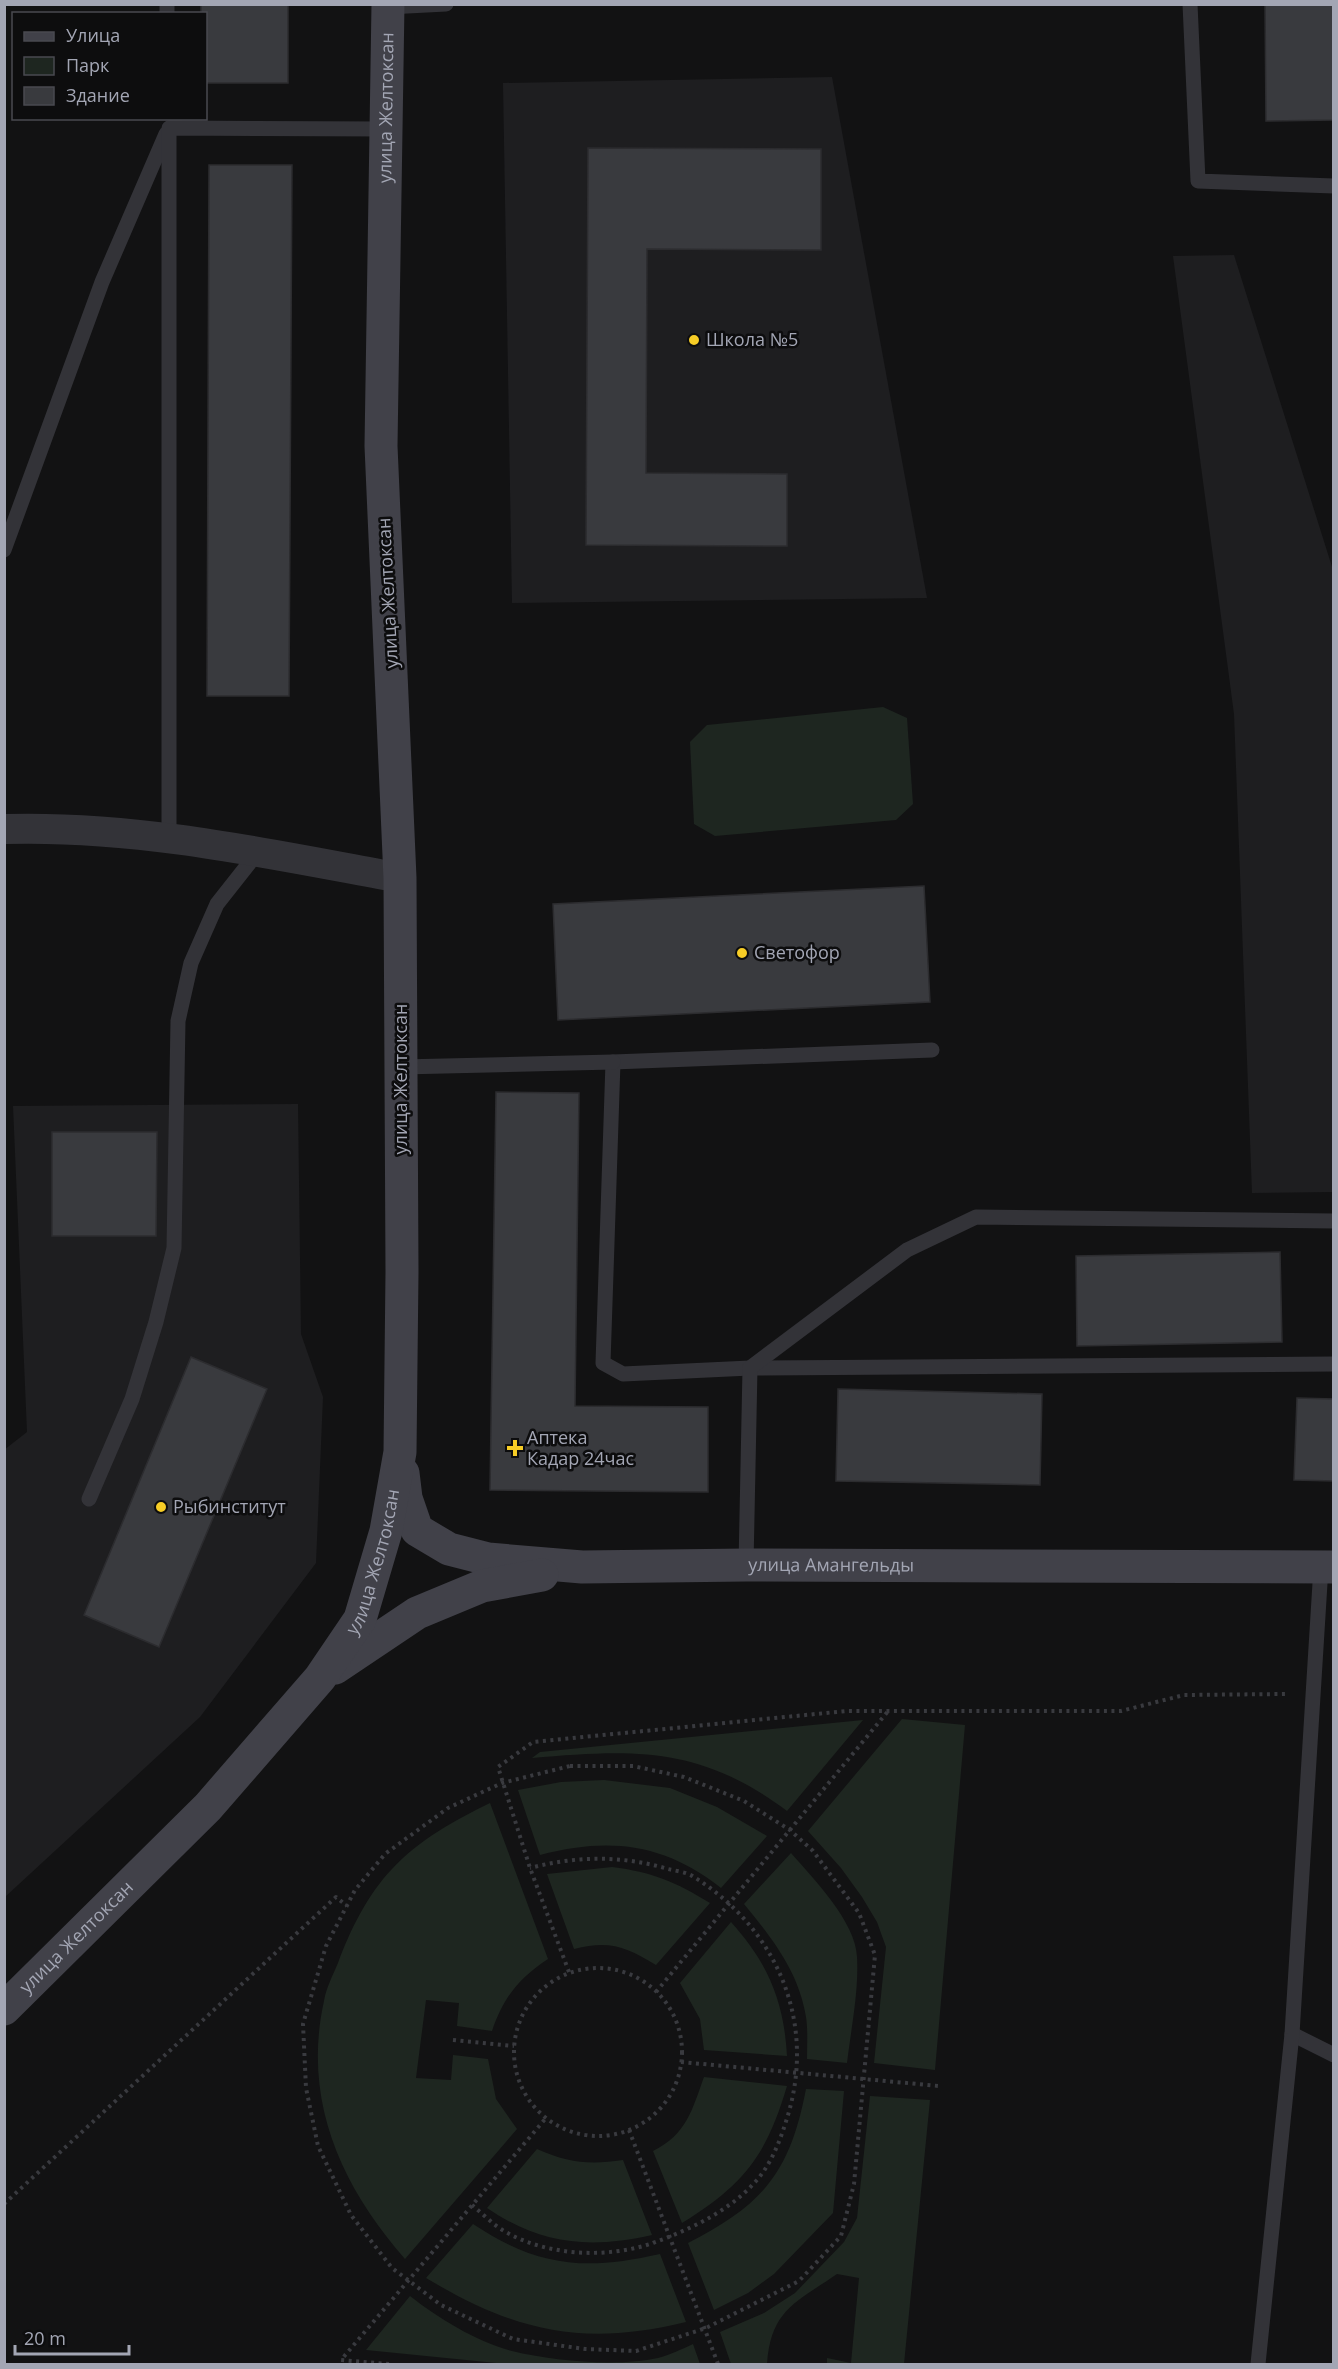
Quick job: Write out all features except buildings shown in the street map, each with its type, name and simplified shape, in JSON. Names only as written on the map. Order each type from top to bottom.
[{"type":"street","name":"улица Желтоксан","points":[[4,2009],[208,1807],[320,1678],[360,1619],[386,1531],[400,1452],[401,1067],[400,878],[381,446],[388,6]]},
{"type":"street","points":[[4,829],[56,827],[169,838],[400,878]]},
{"type":"street","name":"улица Амангельды","points":[[400,1452],[406,1498],[417,1530],[449,1549],[488,1559],[582,1567],[746,1565],[1327,1567]]},
{"type":"street","points":[[320,1678],[417,1612],[482,1586],[582,1567]]},
{"type":"lane","points":[[388,6],[446,4]]},
{"type":"lane","points":[[1190,4],[1198,181],[1334,186]]},
{"type":"lane","points":[[169,123],[386,129]]},
{"type":"lane","points":[[4,550],[102,282],[169,123]]},
{"type":"lane","points":[[169,123],[169,838]]},
{"type":"lane","points":[[89,1499],[132,1399],[156,1322],[174,1248],[178,1021],[191,963],[217,904],[258,852]]},
{"type":"lane","points":[[401,1067],[932,1050]]},
{"type":"lane","points":[[613,1062],[603,1363],[623,1374],[750,1368],[1334,1364]]},
{"type":"lane","points":[[750,1368],[907,1250],[976,1217],[1334,1221]]},
{"type":"lane","points":[[746,1565],[750,1368]]},
{"type":"lane","points":[[1258,2364],[1292,2034],[1313,1694],[1327,1567]]},
{"type":"lane","points":[[1292,2034],[1334,2055]]},
{"type":"path","points":[[569,1972],[530,1868],[498,1767],[533,1742],[846,1711],[889,1710],[948,1713],[1121,1711],[1184,1695],[1313,1694]]},
{"type":"path","points":[[656,1992],[889,1710]]},
{"type":"path","points":[[570,1766],[633,1766],[684,1778],[744,1801],[790,1830],[813,1851],[859,1913],[875,1954],[854,2184],[841,2236],[799,2281],[706,2328],[636,2351],[585,2349],[513,2338],[441,2305],[392,2268],[351,2216],[318,2146],[306,2088],[303,2024],[326,1946],[355,1890],[385,1854],[448,1808],[502,1783],[570,1766]]},
{"type":"path","points":[[472,2205],[503,2230],[533,2244],[570,2252],[604,2252],[640,2247],[671,2236],[728,2206],[757,2180],[778,2146],[798,2073],[797,2033],[787,1989],[766,1946],[729,1904],[692,1876],[651,1864],[603,1858],[557,1861],[530,1868]]},
{"type":"path","points":[[4,2204],[336,1897],[347,1906]]},
{"type":"path","points":[[597,1967],[625,1972],[656,1992],[669,2007],[680,2034],[681,2062],[674,2088],[659,2111],[629,2130],[611,2136],[584,2136],[558,2127],[536,2111],[521,2088],[514,2062],[514,2046],[515,2034],[526,2008],[544,1986],[569,1972],[597,1967]]},
{"type":"path","points":[[453,2040],[514,2046]]},
{"type":"path","points":[[681,2062],[939,2086]]},
{"type":"path","points":[[389,2364],[341,2360],[546,2118]]},
{"type":"path","points":[[629,2130],[718,2364]]},
{"type":"shaded area","name":"Школа №5","points":[[832,77],[927,598],[512,603],[503,83]]},
{"type":"shaded area","points":[[1234,255],[1333,570],[1333,1192],[1252,1193],[1234,714],[1173,256]]},
{"type":"shaded area","name":"Рыбинститут","points":[[298,1104],[301,1334],[323,1397],[316,1563],[200,1717],[5,1897],[4,1450],[27,1432],[13,1106]]},
{"type":"green space","points":[[883,707],[907,718],[913,804],[896,820],[715,836],[694,824],[690,742],[707,725]]},
{"type":"green space","points":[[902,1719],[965,1725],[935,2070],[874,2063],[886,1947],[877,1922],[862,1897],[841,1868],[808,1831]]},
{"type":"green space","points":[[863,1720],[787,1811],[725,1774],[695,1763],[666,1757],[603,1753],[532,1758],[540,1752]]},
{"type":"green space","points":[[604,1780],[670,1788],[717,1807],[767,1836],[721,1888],[678,1861],[635,1848],[589,1846],[540,1855],[518,1790],[561,1782]]},
{"type":"green space","points":[[490,1803],[548,1959],[520,1981],[513,1990],[501,2008],[492,2031],[457,2026],[459,2003],[426,2000],[416,2078],[451,2080],[453,2055],[488,2059],[496,2099],[517,2129],[405,2259],[362,2202],[345,2171],[332,2140],[323,2107],[318,2073],[319,2038],[324,2001],[326,1991],[354,1925],[383,1879],[426,1840]]},
{"type":"green space","points":[[791,1853],[832,1901],[855,1944],[857,1983],[847,2063],[807,2059],[806,2017],[791,1970],[765,1930],[744,1904]]},
{"type":"green space","points":[[612,1867],[663,1879],[710,1903],[656,1965],[636,1954],[608,1945],[574,1949],[547,1874]]},
{"type":"green space","points":[[731,1922],[755,1952],[772,1984],[782,2018],[787,2056],[704,2050],[700,2019],[680,1983]]},
{"type":"green space","points":[[704,2077],[787,2086],[770,2132],[750,2167],[721,2196],[682,2223],[653,2151],[674,2137],[681,2129],[692,2110]]},
{"type":"green space","points":[[806,2089],[844,2091],[833,2213],[774,2274],[748,2293],[714,2310],[688,2243],[736,2214],[755,2199],[770,2182],[792,2143]]},
{"type":"green space","points":[[870,2096],[930,2100],[904,2364],[827,2364],[827,2358],[851,2363],[859,2278],[837,2274],[797,2301],[780,2319],[769,2346],[767,2364],[731,2364],[720,2332],[764,2313],[795,2293],[844,2242],[857,2218]]},
{"type":"green space","points":[[537,2149],[579,2162],[623,2160],[652,2235],[608,2242],[566,2241],[527,2230],[487,2208]]},
{"type":"green space","points":[[473,2224],[519,2249],[563,2262],[608,2263],[660,2254],[686,2322],[649,2330],[582,2333],[551,2330],[490,2311],[426,2278]]},
{"type":"green space","points":[[410,2296],[458,2328],[485,2342],[512,2351],[565,2360],[624,2362],[658,2358],[693,2344],[700,2364],[506,2364],[366,2350]]},
{"type":"place","name":"Школа №5","points":[[694,340]]},
{"type":"place","name":"Светофор","points":[[742,953]]},
{"type":"place","name":"Аптека Кадар 24час","points":[[515,1448]]},
{"type":"place","name":"Рыбинститут","points":[[161,1507]]}]
